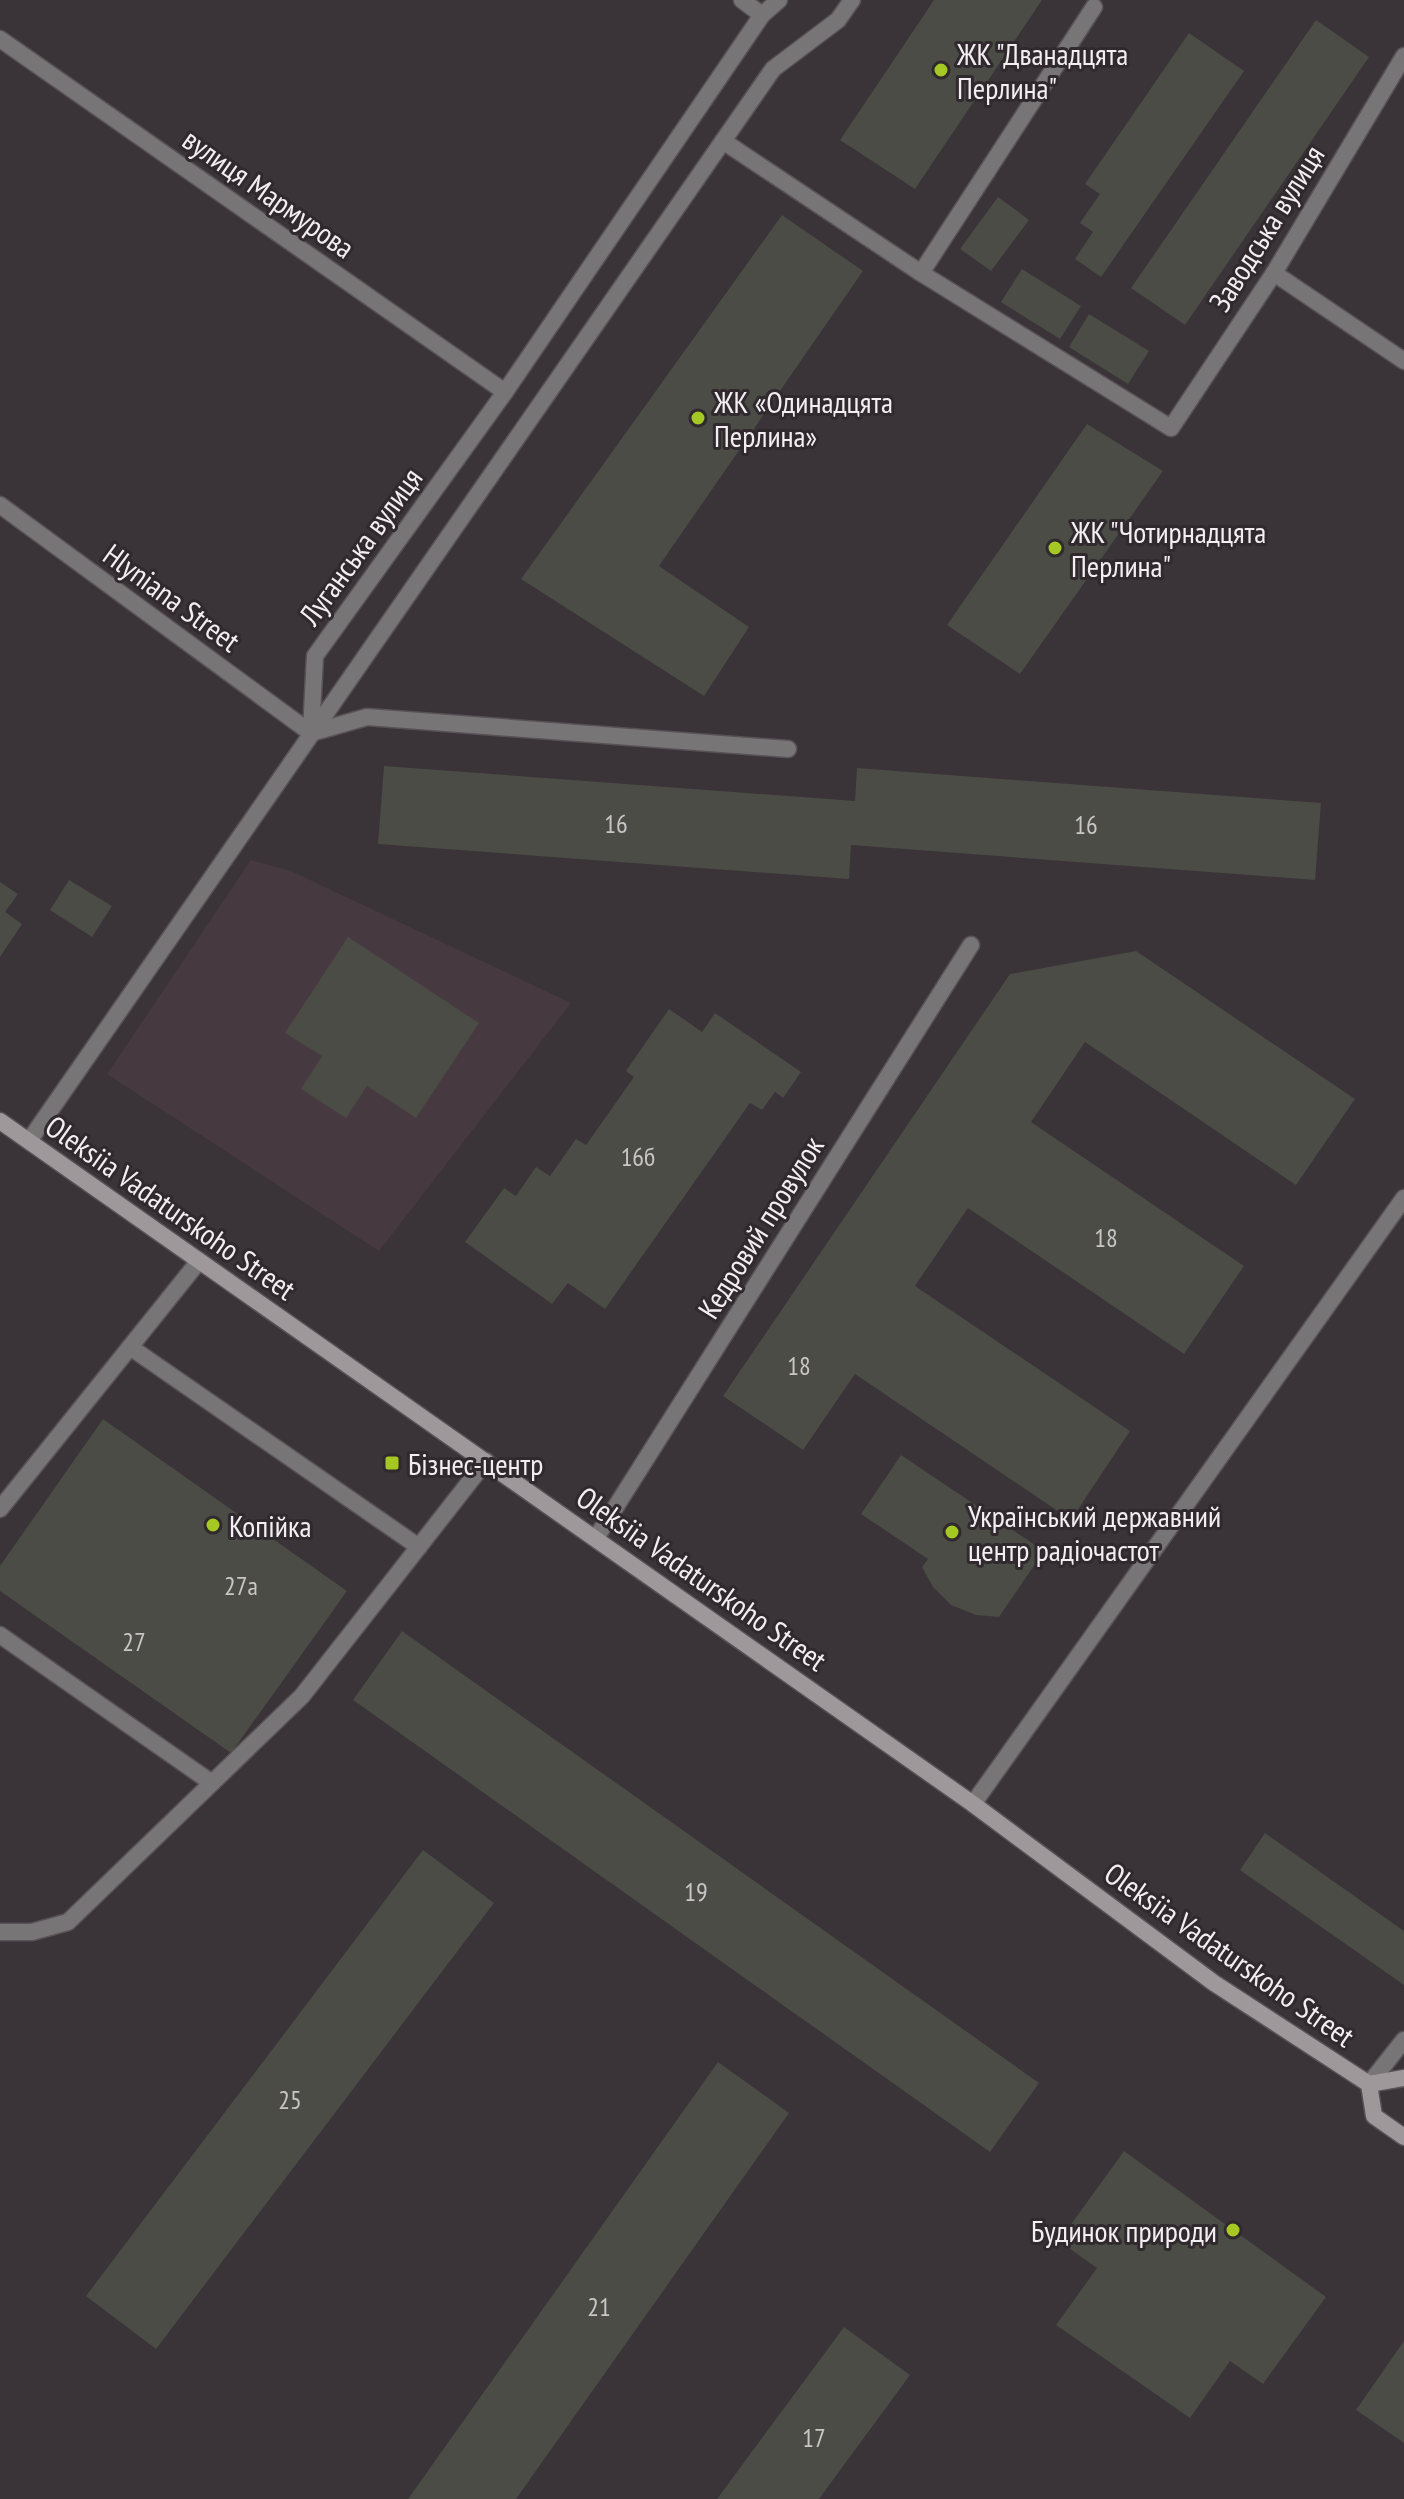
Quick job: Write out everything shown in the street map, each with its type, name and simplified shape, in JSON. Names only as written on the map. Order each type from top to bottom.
[{"type":"main road","name":"Oleksiia Vadaturskoho Street","points":[[0,1121],[973,1804],[1214,1983],[1369,2084],[1404,2078]]},
{"type":"main road","name":"Oleksiia Vadaturskoho Street","points":[[1369,2084],[1374,2116],[1404,2137]]},
{"type":"street","points":[[742,0],[762,15]]},
{"type":"street","name":"Луганська вулиця","points":[[311,733],[315,656],[505,392],[762,15],[779,0]]},
{"type":"street","points":[[29,1141],[773,69],[838,20],[852,0]]},
{"type":"street","points":[[723,141],[921,273],[1094,7]]},
{"type":"street","name":"вулиця Мармурова","points":[[0,39],[505,392]]},
{"type":"street","name":"Заводська вулиця","points":[[921,273],[1171,428],[1274,273],[1404,56]]},
{"type":"street","points":[[1274,273],[1404,361]]},
{"type":"street","name":"Hlyniana Street","points":[[0,505],[311,733]]},
{"type":"street","points":[[311,733],[367,717],[788,749]]},
{"type":"street","name":"Кедровий провулок","points":[[596,1538],[971,945]]},
{"type":"street","points":[[973,1804],[1404,1198]]},
{"type":"street","points":[[0,1509],[199,1261]]},
{"type":"street","points":[[130,1347],[419,1547]]},
{"type":"street","points":[[0,1932],[32,1932],[68,1922],[302,1696],[486,1461]]},
{"type":"street","points":[[0,1635],[212,1783]]},
{"type":"street","points":[[1369,2084],[1404,2040]]},
{"type":"shaded area","points":[[251,860],[293,872],[571,1003],[379,1251],[107,1074]]},
{"type":"building","name":"ЖК \"Дванадцята Перлина\"","points":[[934,0],[1042,0],[915,189],[840,140]]},
{"type":"building","points":[[1316,20],[1369,57],[1185,325],[1131,288]]},
{"type":"building","points":[[1189,33],[1244,71],[1101,277],[1075,259],[1093,232],[1080,223],[1100,194],[1085,184]]},
{"type":"building","points":[[998,197],[1029,220],[991,271],[960,249]]},
{"type":"building","name":"ЖК «Одинадцята Перлина»","points":[[782,215],[863,271],[659,566],[749,627],[704,696],[521,579]]},
{"type":"building","points":[[1022,269],[1081,306],[1060,339],[1001,302]]},
{"type":"building","points":[[1089,314],[1149,351],[1128,384],[1069,347]]},
{"type":"building","name":"ЖК \"Чотирнадцята Перлина\"","points":[[1087,424],[1163,471],[1020,674],[947,625]]},
{"type":"building","points":[[384,766],[855,801],[857,768],[1321,803],[1315,880],[851,845],[849,879],[378,844]]},
{"type":"building","points":[[69,880],[112,906],[92,937],[50,910]]},
{"type":"building","points":[[0,882],[18,894],[5,912],[22,924],[0,957]]},
{"type":"building","points":[[348,937],[479,1023],[416,1118],[367,1086],[346,1118],[301,1089],[322,1056],[285,1033]]},
{"type":"building","points":[[1136,951],[1355,1099],[1296,1185],[1085,1042],[1031,1122],[1244,1266],[1184,1354],[968,1208],[915,1286],[1130,1431],[1071,1520],[855,1374],[803,1450],[723,1396],[1010,974]]},
{"type":"building","points":[[669,1009],[702,1032],[715,1013],[801,1072],[783,1098],[775,1092],[762,1110],[750,1103],[605,1309],[568,1283],[552,1304],[465,1242],[504,1188],[516,1196],[536,1167],[550,1176],[576,1139],[586,1145],[634,1077],[626,1071]]},
{"type":"building","points":[[103,1419],[347,1591],[231,1753],[0,1591],[0,1566]]},
{"type":"building","name":"Український державний центр радіочастот","points":[[901,1455],[1044,1551],[999,1617],[976,1615],[951,1605],[933,1587],[922,1567],[928,1559],[861,1514]]},
{"type":"building","points":[[402,1631],[1039,2083],[990,2152],[353,1700]]},
{"type":"building","points":[[1265,1833],[1404,1931],[1404,1985],[1240,1870]]},
{"type":"building","points":[[423,1850],[494,1903],[156,2349],[86,2296]]},
{"type":"building","points":[[718,2062],[789,2113],[516,2499],[408,2499]]},
{"type":"building","points":[[1124,2151],[1326,2297],[1263,2384],[1230,2361],[1190,2418],[1056,2325],[1097,2268],[1059,2241]]},
{"type":"building","points":[[844,2327],[910,2375],[819,2499],[717,2499]]},
{"type":"building","points":[[1404,2341],[1404,2443],[1356,2410]]},
{"type":"place","name":"ЖК \"Дванадцята Перлина\"","points":[[941,70]]},
{"type":"place","name":"ЖК «Одинадцята Перлина»","points":[[698,418]]},
{"type":"place","name":"ЖК \"Чотирнадцята Перлина\"","points":[[1055,548]]},
{"type":"place","name":"Бізнес-центр","points":[[392,1463]]},
{"type":"place","name":"Копійка","points":[[213,1525]]},
{"type":"place","name":"Український державний центр радіочастот","points":[[952,1532]]},
{"type":"place","name":"Будинок природи","points":[[1233,2230]]}]
